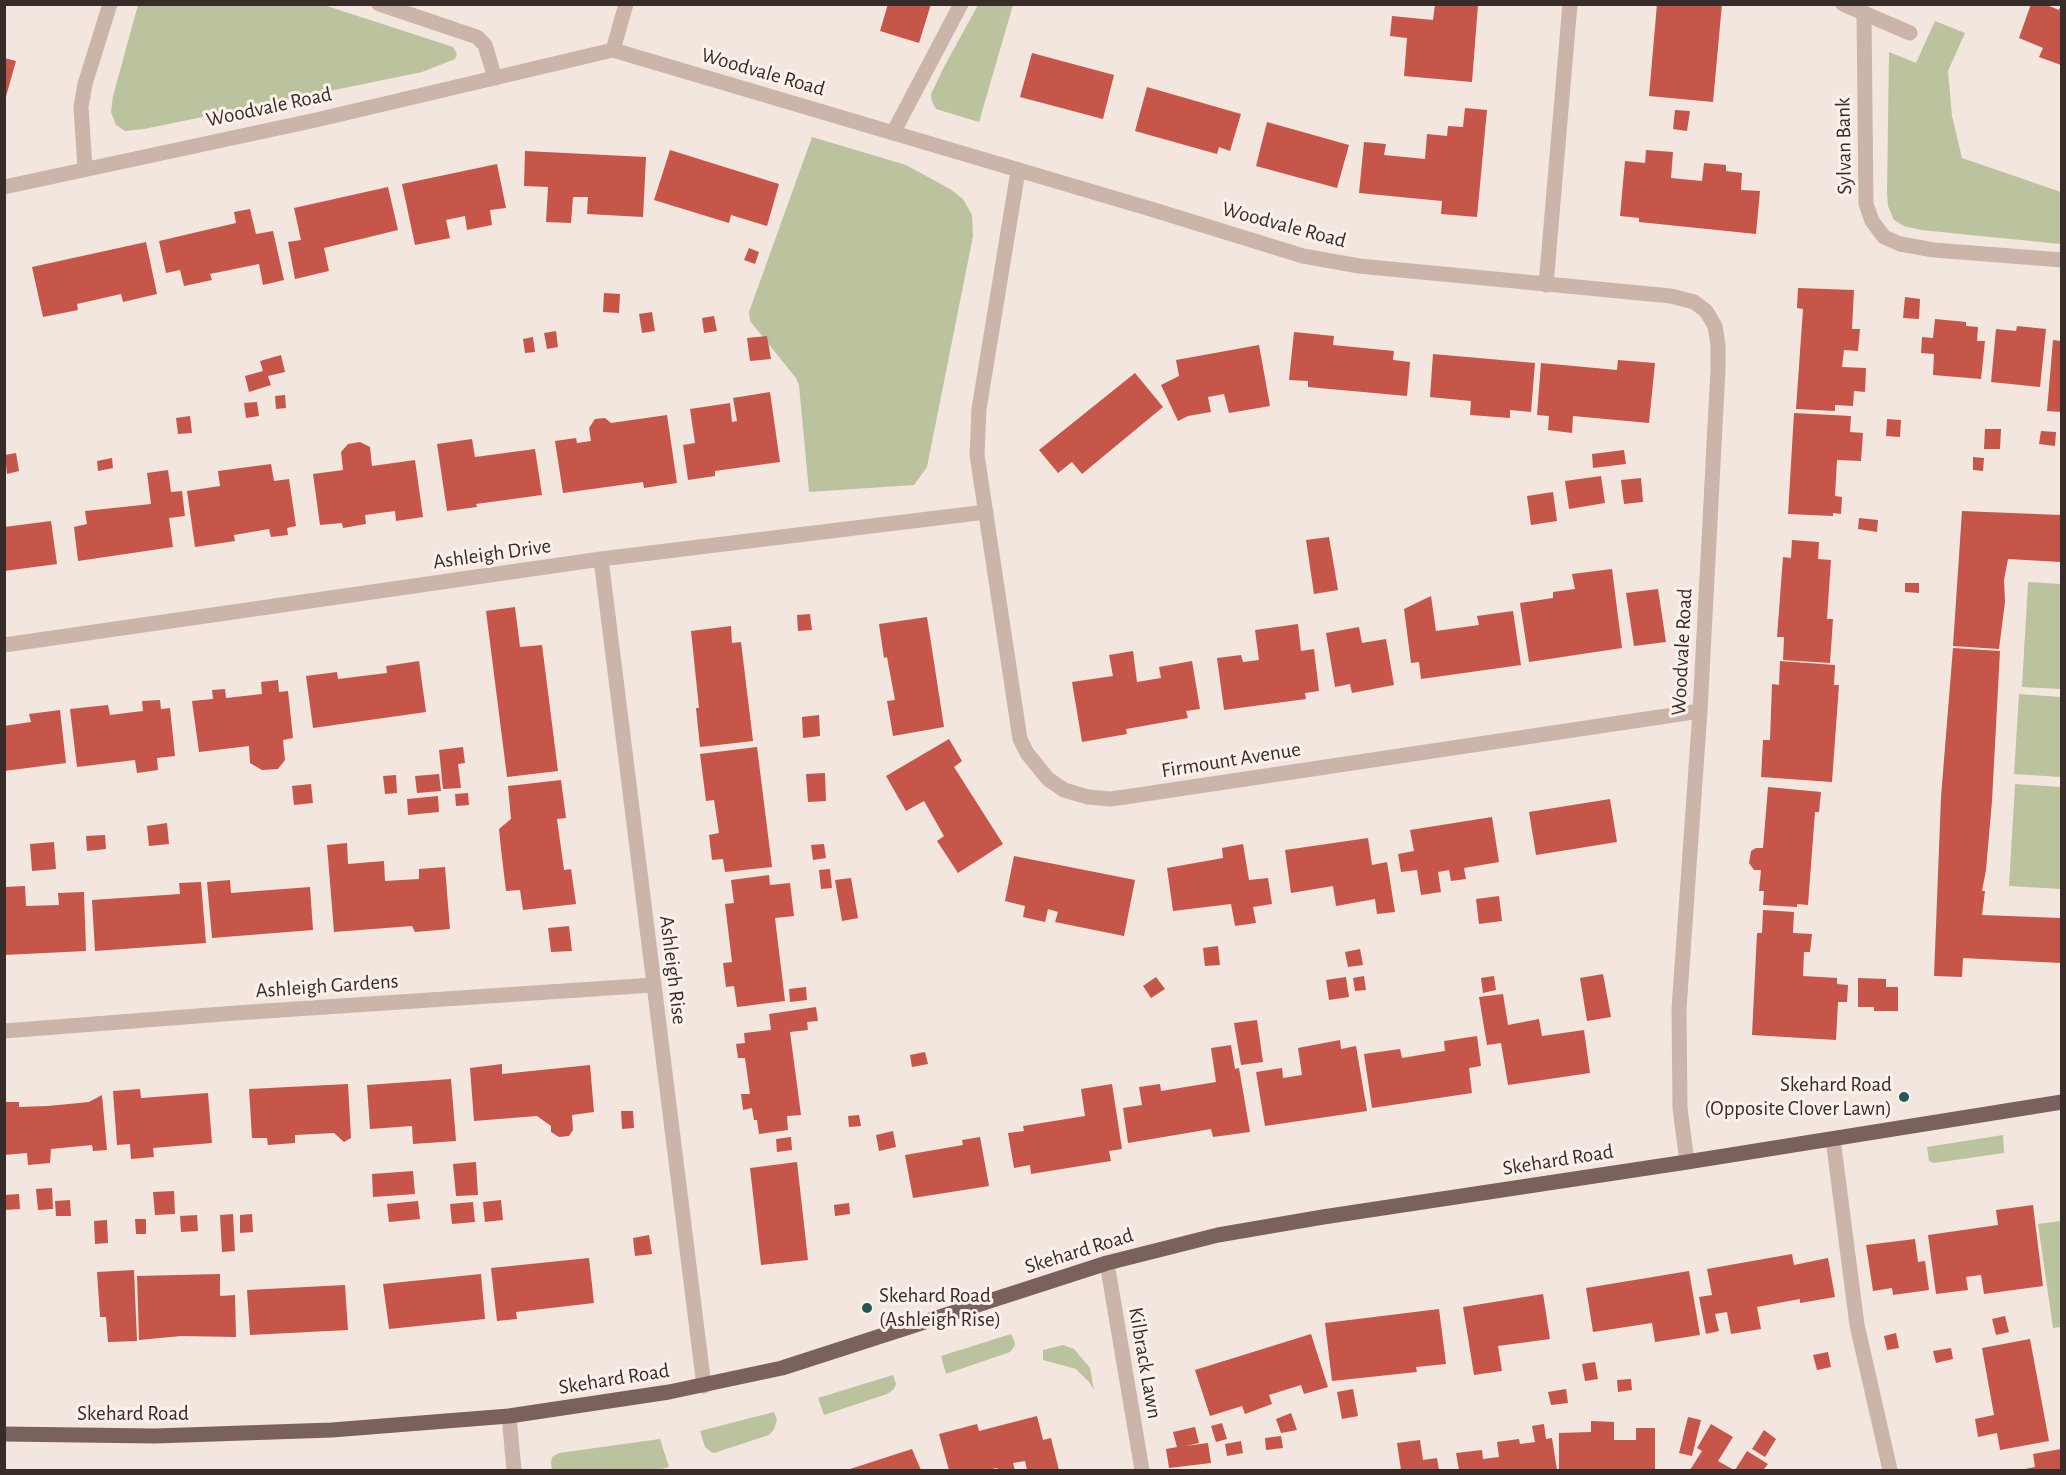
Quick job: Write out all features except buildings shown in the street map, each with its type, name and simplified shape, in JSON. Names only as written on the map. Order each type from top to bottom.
[{"type":"main road","name":"Skehard Road","points":[[4,1434],[155,1436],[332,1430],[509,1416],[704,1386],[782,1368],[1107,1263],[1218,1235],[2061,1102]]},
{"type":"street","points":[[86,168],[81,107],[85,84],[110,4]]},
{"type":"street","points":[[379,4],[477,37],[485,45],[495,78]]},
{"type":"street","points":[[613,50],[626,4]]},
{"type":"street","points":[[893,133],[961,4]]},
{"type":"street","points":[[1546,285],[1570,4]]},
{"type":"street","points":[[1843,4],[1910,33]]},
{"type":"street","name":"Sylvan Bank","points":[[1864,14],[1866,204],[1872,221],[1884,237],[1934,250],[2061,260]]},
{"type":"street","name":"Woodvale Road","points":[[4,187],[316,120],[613,50],[1303,256],[1359,266],[1671,296],[1694,302],[1706,311],[1715,326],[1718,369],[1700,711],[1679,1009],[1680,1108],[1687,1162]]},
{"type":"street","points":[[986,512],[977,455],[979,409],[1018,171]]},
{"type":"street","name":"Ashleigh Drive","points":[[4,645],[601,559],[986,512]]},
{"type":"street","name":"Firmount Avenue","points":[[986,512],[1020,739],[1027,753],[1048,779],[1072,793],[1110,799],[1700,711]]},
{"type":"street","name":"Ashleigh Rise","points":[[601,559],[704,1386]]},
{"type":"street","name":"Ashleigh Gardens","points":[[4,1031],[653,985]]},
{"type":"street","points":[[1833,1138],[1857,1325],[1890,1470]]},
{"type":"street","name":"Kilbrack Lawn","points":[[1107,1263],[1142,1470]]},
{"type":"street","points":[[509,1416],[514,1470]]},
{"type":"green space","points":[[138,5],[324,5],[453,47],[457,54],[455,59],[422,72],[125,131],[116,125],[111,112],[113,96]]},
{"type":"green space","points":[[978,5],[1013,5],[979,122],[936,109],[931,94]]},
{"type":"green space","points":[[1935,21],[1965,33],[1948,71],[1952,116],[1962,158],[2061,192],[2061,244],[1921,230],[1904,226],[1894,220],[1888,206],[1887,192],[1889,52],[1916,63]]},
{"type":"green space","points":[[812,137],[906,165],[950,189],[963,199],[972,215],[973,236],[927,467],[914,485],[809,492],[799,385],[796,378],[750,321],[749,312]]},
{"type":"green space","points":[[2028,582],[2061,584],[2061,689],[2022,687]]},
{"type":"green space","points":[[2019,694],[2061,697],[2061,777],[2014,774]]},
{"type":"green space","points":[[2015,784],[2061,787],[2061,889],[2009,886]]},
{"type":"green space","points":[[2003,1135],[2004,1153],[1934,1163],[1929,1161],[1927,1147]]},
{"type":"green space","points":[[2061,1221],[2061,1327],[2053,1328],[2038,1224]]},
{"type":"green space","points":[[1011,1334],[1015,1343],[1010,1352],[946,1374],[941,1356]]},
{"type":"green space","points":[[1063,1345],[1074,1349],[1090,1368],[1094,1390],[1076,1369],[1043,1360],[1043,1350]]},
{"type":"green space","points":[[893,1375],[896,1384],[894,1389],[887,1394],[824,1415],[818,1398]]},
{"type":"green space","points":[[774,1412],[777,1420],[769,1435],[714,1453],[705,1447],[700,1431]]},
{"type":"green space","points":[[660,1439],[669,1467],[658,1470],[552,1470],[552,1457],[559,1453]]},
{"type":"place","name":"Skehard Road (Opposite Clover Lawn)","points":[[1904,1097]]},
{"type":"place","name":"Skehard Road (Ashleigh Rise)","points":[[867,1308]]}]
